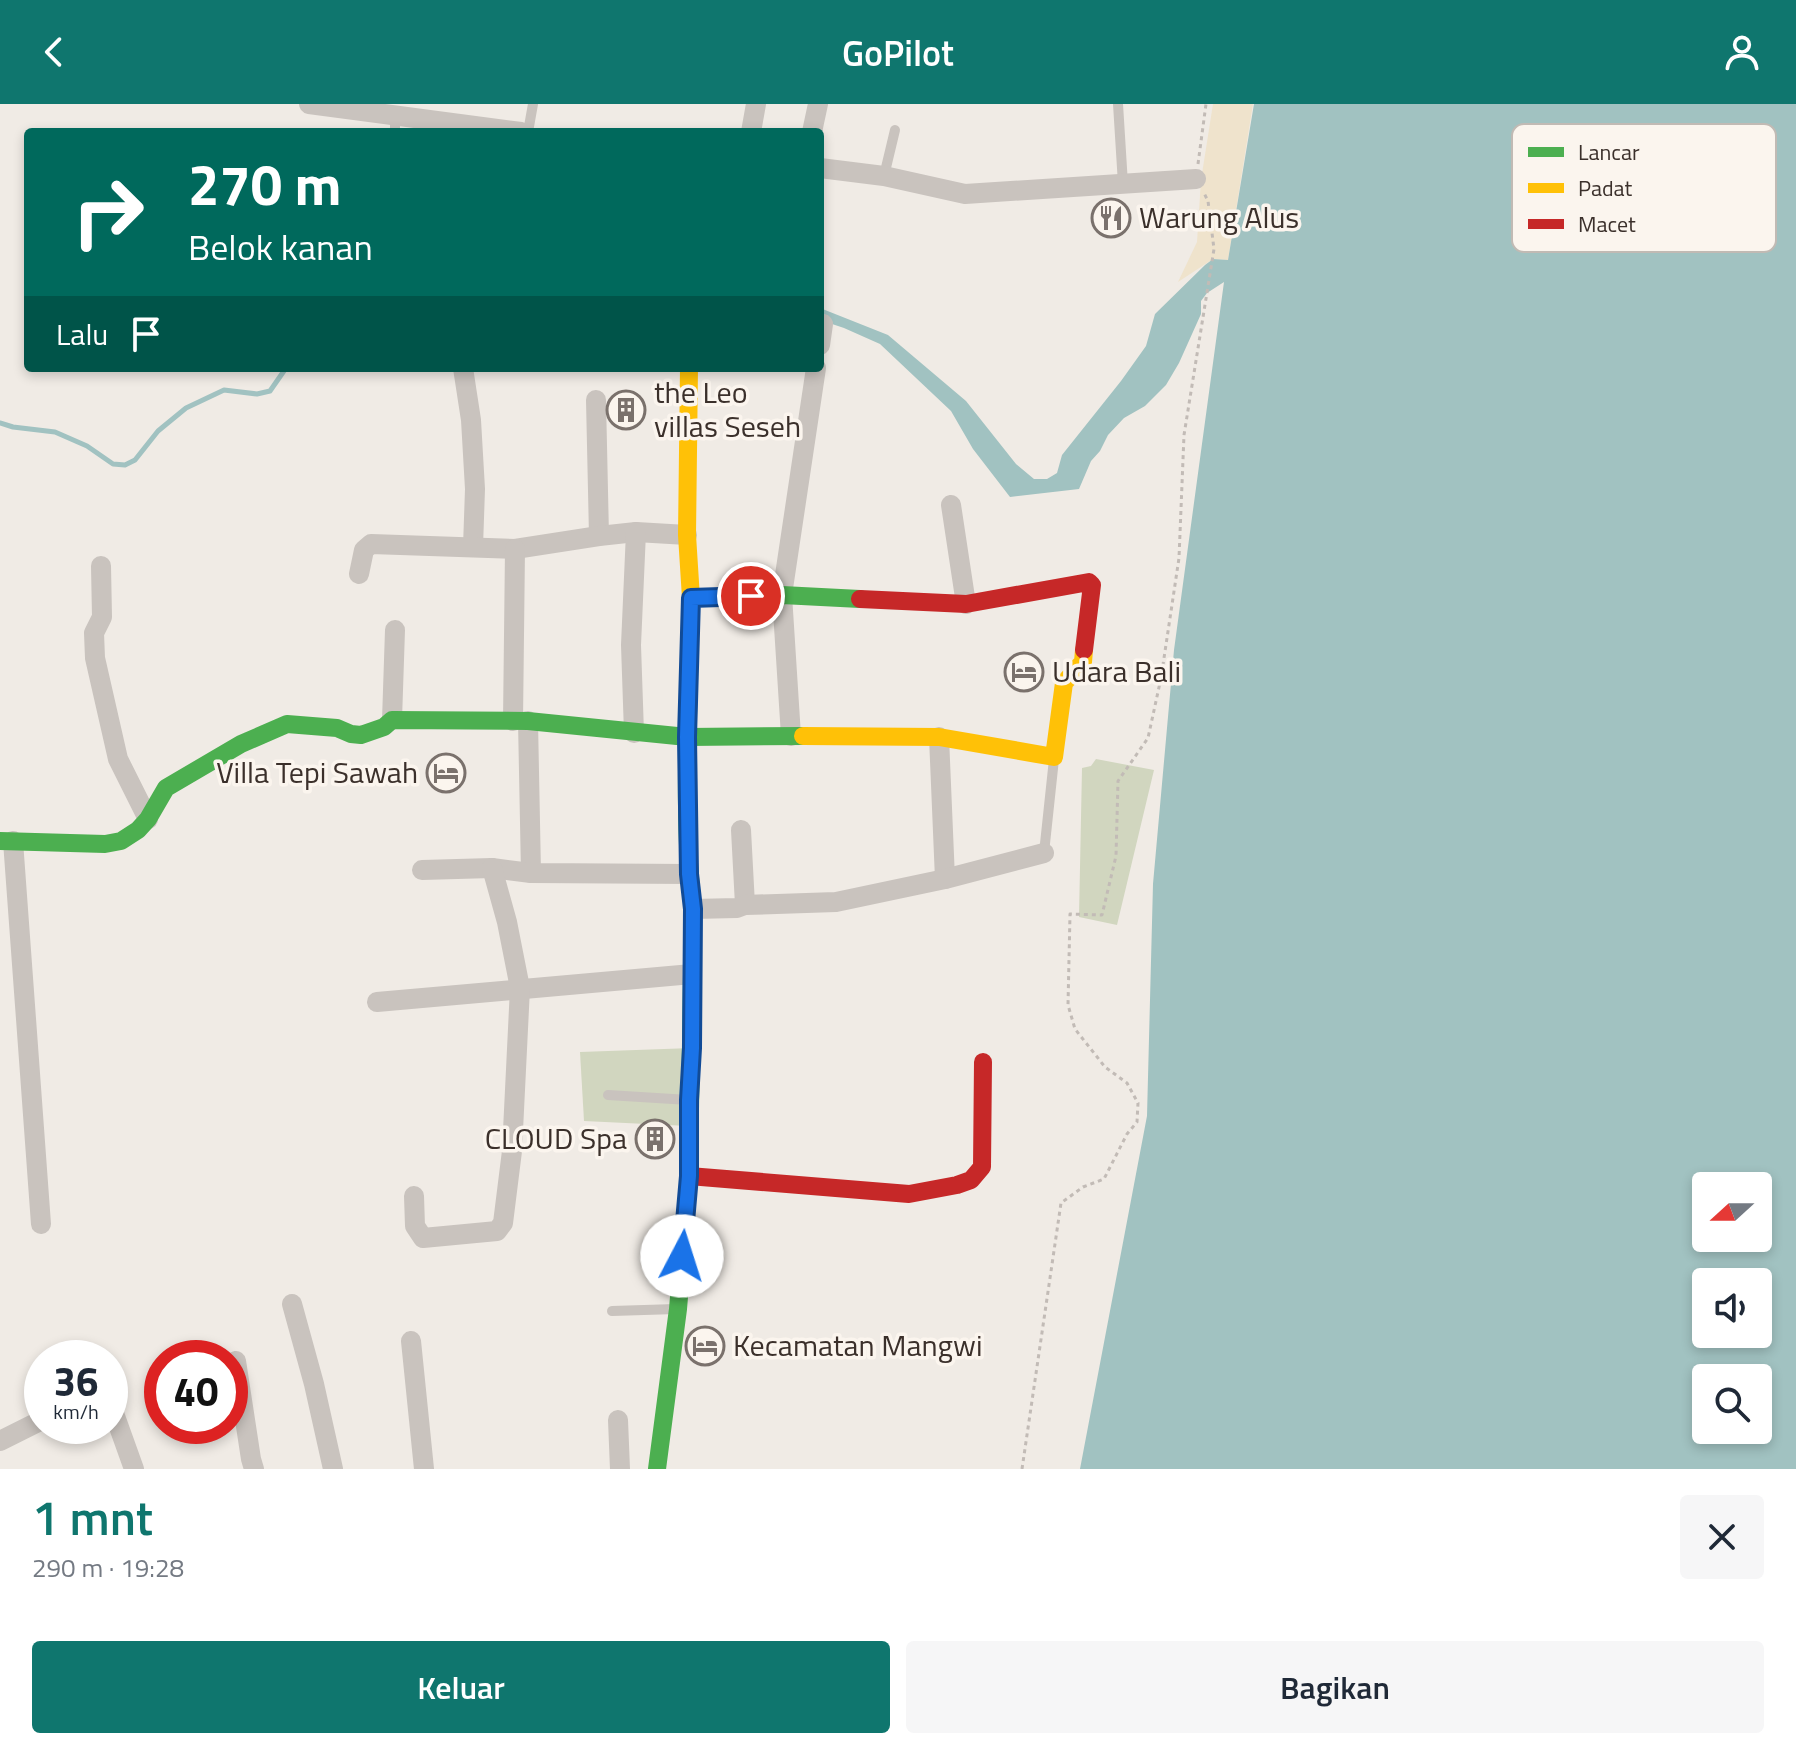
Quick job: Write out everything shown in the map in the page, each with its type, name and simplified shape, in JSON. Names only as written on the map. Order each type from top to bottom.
[{"type":"street","points":[[309,104],[395,123],[465,128]]},
{"type":"street","points":[[752,128],[756,104]]},
{"type":"street","points":[[813,128],[818,104]]},
{"type":"street","points":[[824,168],[884,176],[965,194],[1196,179]]},
{"type":"street","points":[[464,372],[471,420],[475,489],[473,547]]},
{"type":"street","points":[[657,1469],[678,1309],[689,1176],[692,904],[687,737],[691,598],[687,535],[689,372]]},
{"type":"street","points":[[791,736],[782,595],[815,372]]},
{"type":"street","points":[[596,400],[599,536]]},
{"type":"street","points":[[951,505],[966,604]]},
{"type":"street","points":[[359,574],[364,550],[371,544],[515,549],[636,532],[687,535]]},
{"type":"street","points":[[634,733],[631,645],[636,532]]},
{"type":"street","points":[[515,549],[520,721],[531,873]]},
{"type":"street","points":[[101,566],[102,617],[94,633],[95,658],[118,759],[148,819]]},
{"type":"street","points":[[41,1224],[6,841],[105,844],[121,841],[148,819],[166,788],[241,744],[287,724],[337,728],[361,735],[392,720],[520,721],[687,737],[939,737],[1054,757],[1064,683],[1083,662],[1092,583],[966,604],[782,595],[691,598]]},
{"type":"street","points":[[392,720],[395,630]]},
{"type":"street","points":[[939,737],[945,879]]},
{"type":"street","points":[[741,830],[745,905]]},
{"type":"street","points":[[692,904],[737,898],[745,905],[836,902],[945,879],[1044,853]]},
{"type":"street","points":[[422,870],[492,868],[531,873],[689,874]]},
{"type":"street","points":[[414,1196],[415,1226],[423,1238],[497,1231],[503,1223],[512,1151],[520,988],[492,868]]},
{"type":"street","points":[[377,1002],[692,974]]},
{"type":"street","points":[[689,1176],[909,1194],[971,1180],[982,1167],[983,1062]]},
{"type":"street","points":[[292,1304],[333,1469]]},
{"type":"street","points":[[411,1341],[424,1469]]},
{"type":"street","points":[[618,1420],[620,1469]]},
{"type":"street","points":[[0,1441],[24,1429]]},
{"type":"street","points":[[248,1439],[254,1469]]},
{"type":"street","points":[[125,1444],[134,1469]]},
{"type":"lane","points":[[529,128],[533,104]]},
{"type":"lane","points":[[1118,104],[1123,184]]},
{"type":"lane","points":[[884,176],[895,130]]},
{"type":"lane","points":[[1044,853],[1054,757]]},
{"type":"lane","points":[[608,1095],[689,1100]]},
{"type":"lane","points":[[612,1311],[678,1309]]},
{"type":"path","points":[[1022,1469],[1061,1203],[1083,1187],[1104,1179],[1127,1134],[1137,1122],[1138,1103],[1127,1083],[1105,1067],[1075,1029],[1068,1005],[1070,914],[1102,915],[1116,856],[1118,781],[1148,738],[1161,678],[1179,558],[1184,435],[1214,249],[1208,201],[1196,179],[1206,104]]},
{"type":"green space","points":[[1096,759],[1154,770],[1117,925],[1079,917],[1082,768],[1091,766]]},
{"type":"green space","points":[[692,1048],[688,1126],[584,1121],[580,1052]]},
{"type":"sand","points":[[1213,104],[1253,104],[1228,260],[1213,259],[1178,282],[1197,242],[1201,180]]},
{"type":"water","points":[[1254,104],[1796,104],[1796,1469],[1080,1469],[1147,1116],[1153,884],[1174,650],[1224,282],[1201,301],[1201,314],[1166,385],[1145,406],[1124,418],[1108,435],[1091,461],[1079,489],[1010,497],[973,449],[951,411],[880,344],[824,321],[824,310],[888,335],[966,401],[1016,464],[1034,479],[1047,479],[1057,473],[1062,455],[1146,346],[1155,314],[1213,259],[1228,260]]},
{"type":"waterway","points":[[0,423],[55,432],[87,446],[113,464],[125,465],[135,460],[158,431],[186,408],[224,390],[257,394],[270,391],[283,372]]},
{"type":"traffic: fast","points":[[691,598],[782,595],[860,599]]},
{"type":"traffic: fast","points":[[657,1469],[678,1309],[689,1176],[693,909],[687,822],[689,677]]},
{"type":"traffic: fast","points":[[0,841],[105,844],[121,841],[148,819],[166,788],[241,744],[287,724],[337,728],[361,735],[384,727],[392,720],[528,721],[687,737],[803,736]]},
{"type":"traffic: slow","points":[[689,372],[689,677]]},
{"type":"traffic: slow","points":[[803,736],[939,737],[1054,757],[1064,683],[1083,662],[1084,650]]},
{"type":"traffic: jam","points":[[860,599],[966,604],[1089,582],[1092,585],[1084,650]]},
{"type":"traffic: jam","points":[[689,1176],[909,1194],[971,1180],[982,1167],[983,1062]]},
{"type":"place","name":"Warung Alus","points":[[1111,218]]},
{"type":"place","name":"the Leo villas Seseh","points":[[626,410]]},
{"type":"place","name":"Udara Bali","points":[[1024,672]]},
{"type":"place","name":"Villa Tepi Sawah","points":[[446,773]]},
{"type":"place","name":"CLOUD Spa","points":[[655,1139]]},
{"type":"place","name":"Kecamatan Mangwi","points":[[705,1346]]},
{"type":"route","points":[[682,1256],[689,1176],[692,1048],[693,909],[689,874],[687,737],[691,598],[751,596]]}]
